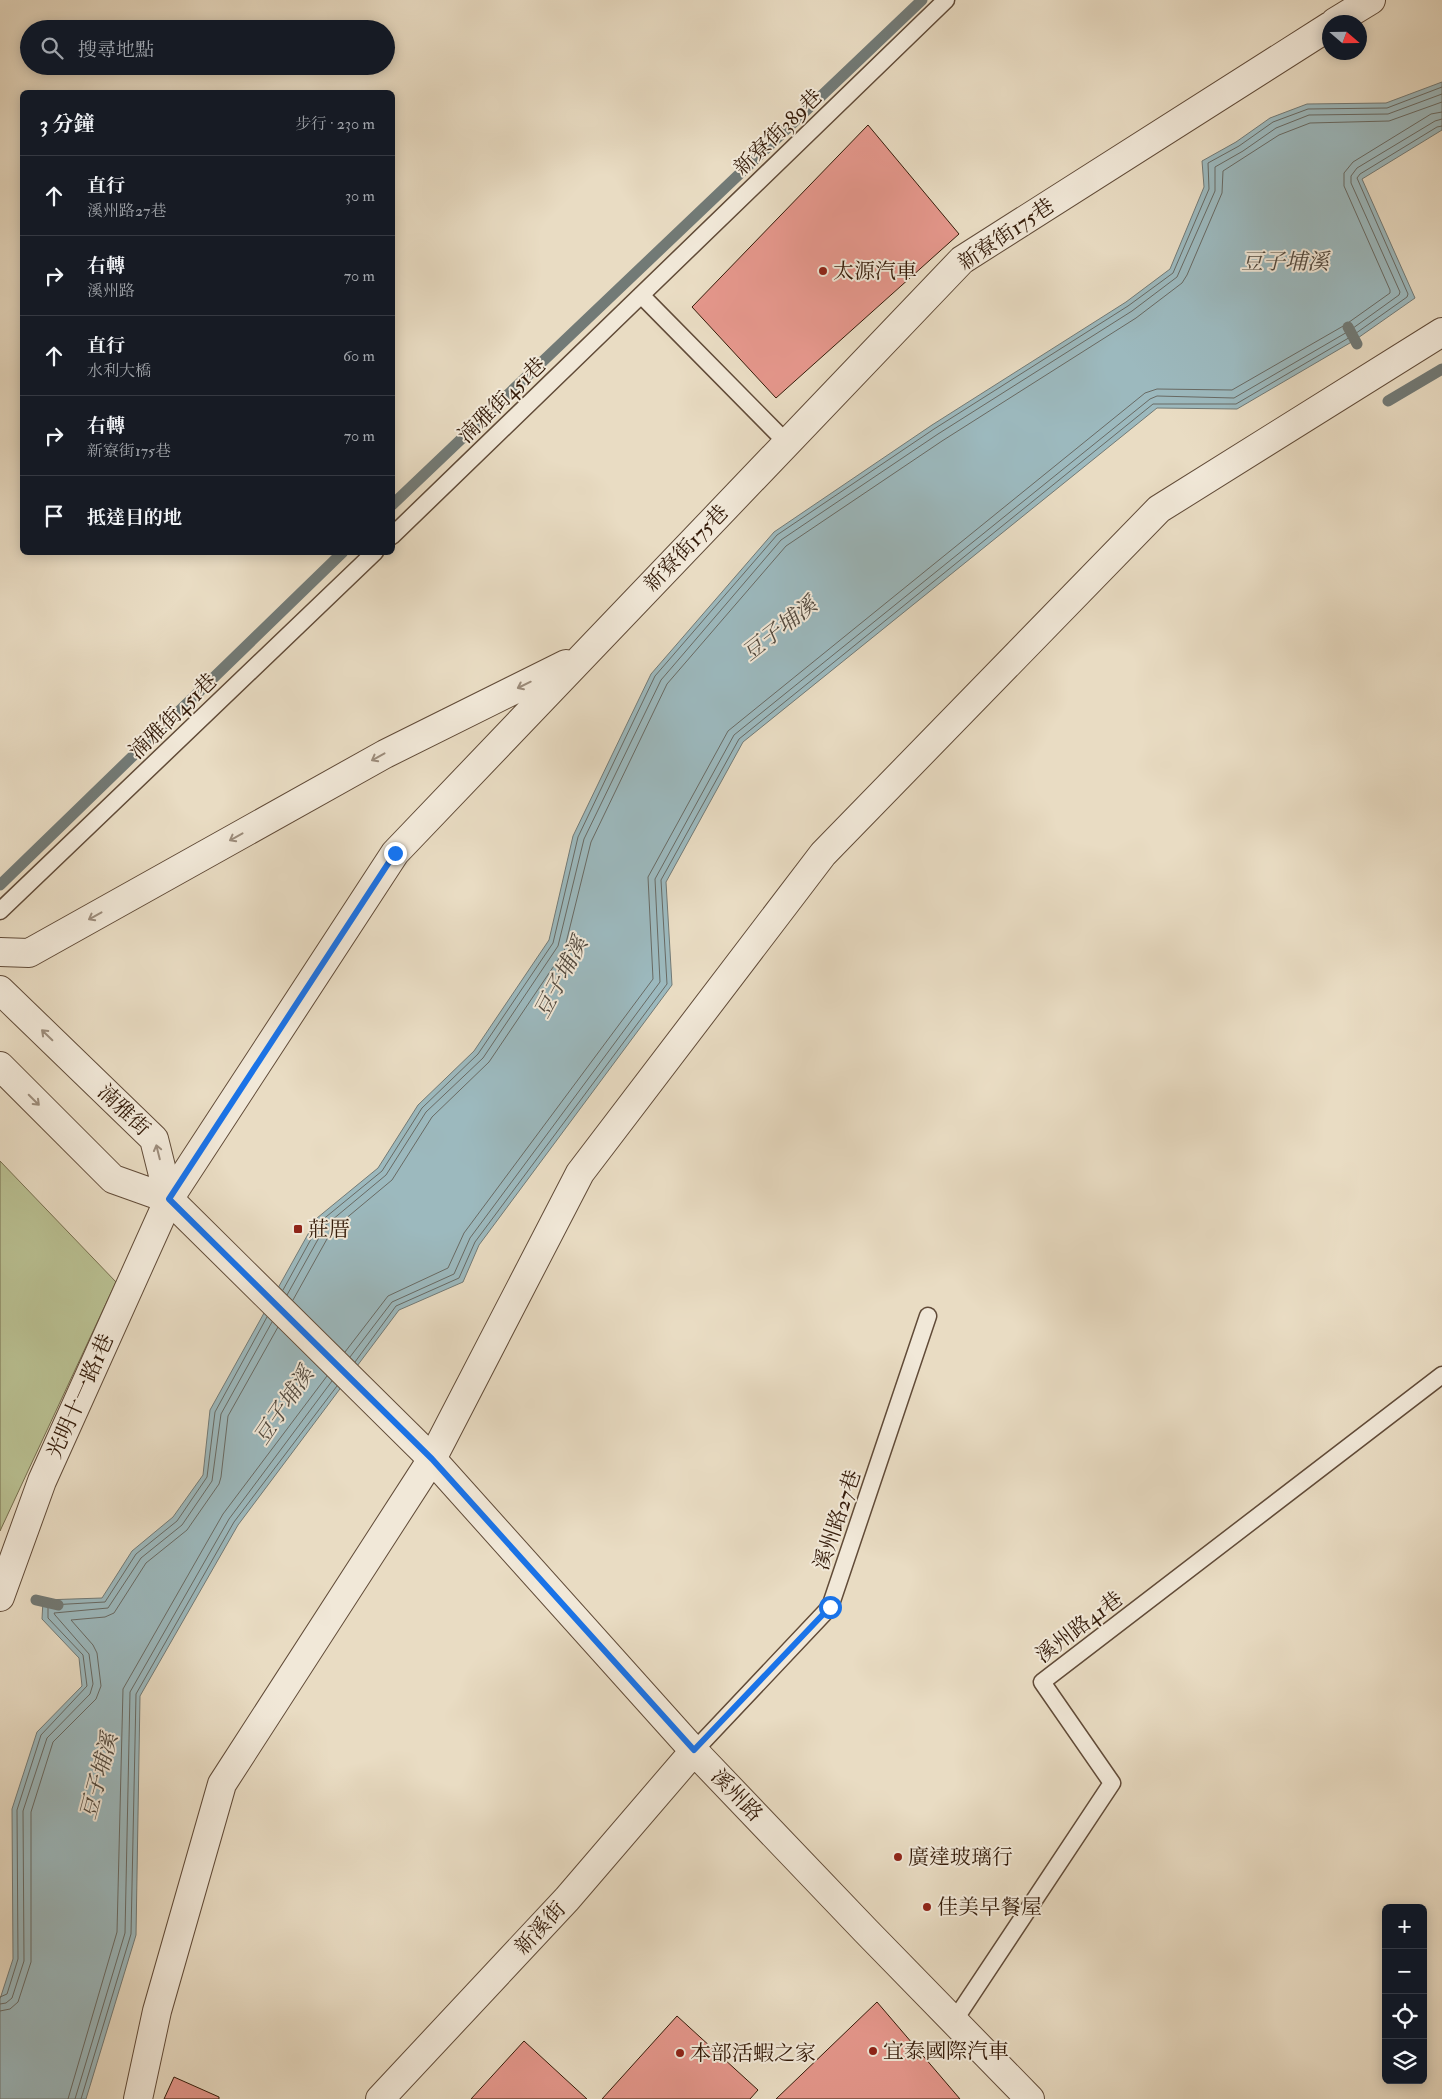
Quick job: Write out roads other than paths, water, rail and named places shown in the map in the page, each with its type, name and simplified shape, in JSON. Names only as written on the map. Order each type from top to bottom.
[{"type":"street","points":[[1346,15],[1371,0]]},
{"type":"street","name":"新寮街175巷","points":[[169,1199],[395,853],[962,260],[1322,31]]},
{"type":"street","points":[[138,2099],[157,2011],[222,1784],[432,1459],[580,1173],[823,854],[1159,509],[1442,332]]},
{"type":"street","points":[[0,952],[29,953],[384,754],[583,656]]},
{"type":"street","name":"湳雅街","points":[[0,990],[154,1139],[169,1199]]},
{"type":"street","points":[[0,1066],[113,1179],[169,1199]]},
{"type":"street","name":"溪州路","points":[[169,1199],[432,1459],[694,1750],[1030,2099]]},
{"type":"street","name":"光明十一路1巷","points":[[0,1597],[42,1481],[169,1199]]},
{"type":"street","name":"新溪街","points":[[380,2099],[567,1899],[694,1750]]},
{"type":"lane","name":"新寮街389巷","points":[[641,295],[946,0]]},
{"type":"lane","points":[[641,295],[787,443]]},
{"type":"lane","name":"湳雅街451巷","points":[[395,533],[641,295]]},
{"type":"lane","name":"湳雅街451巷","points":[[0,910],[372,555]]},
{"type":"lane","name":"溪州路27巷","points":[[694,1750],[830,1607],[928,1316]]},
{"type":"lane","name":"溪州路41巷","points":[[954,2021],[1112,1783],[1042,1682],[1442,1376]]},
{"type":"water","name":"豆子埔溪","points":[[1442,82],[1442,130],[1362,179],[1415,298],[1355,340],[1237,409],[1157,408],[743,742],[666,882],[672,985],[479,1245],[463,1282],[399,1310],[238,1525],[140,1696],[136,1935],[86,2099],[0,2099],[0,1999],[13,1959],[12,1809],[37,1732],[82,1686],[79,1658],[42,1619],[43,1600],[102,1598],[132,1551],[173,1517],[203,1475],[210,1410],[317,1218],[378,1168],[418,1105],[474,1051],[549,940],[573,836],[651,674],[774,532],[932,425],[1126,302],[1170,269],[1204,187],[1202,161],[1236,142],[1270,118],[1307,104],[1386,103]]},
{"type":"waterway","points":[[395,502],[922,0]]},
{"type":"waterway","points":[[1348,327],[1357,344]]},
{"type":"waterway","points":[[1388,401],[1442,369]]},
{"type":"waterway","points":[[0,885],[340,555]]},
{"type":"waterway","points":[[36,1600],[58,1605]]},
{"type":"place","name":"太源汽車","points":[[823,271]]},
{"type":"place","name":"莊厝","points":[[298,1229]]},
{"type":"place","name":"廣達玻璃行","points":[[898,1857]]},
{"type":"place","name":"佳美早餐屋","points":[[927,1907]]},
{"type":"place","name":"宜泰國際汽車","points":[[873,2051]]},
{"type":"place","name":"本部活蝦之家","points":[[680,2053]]}]
